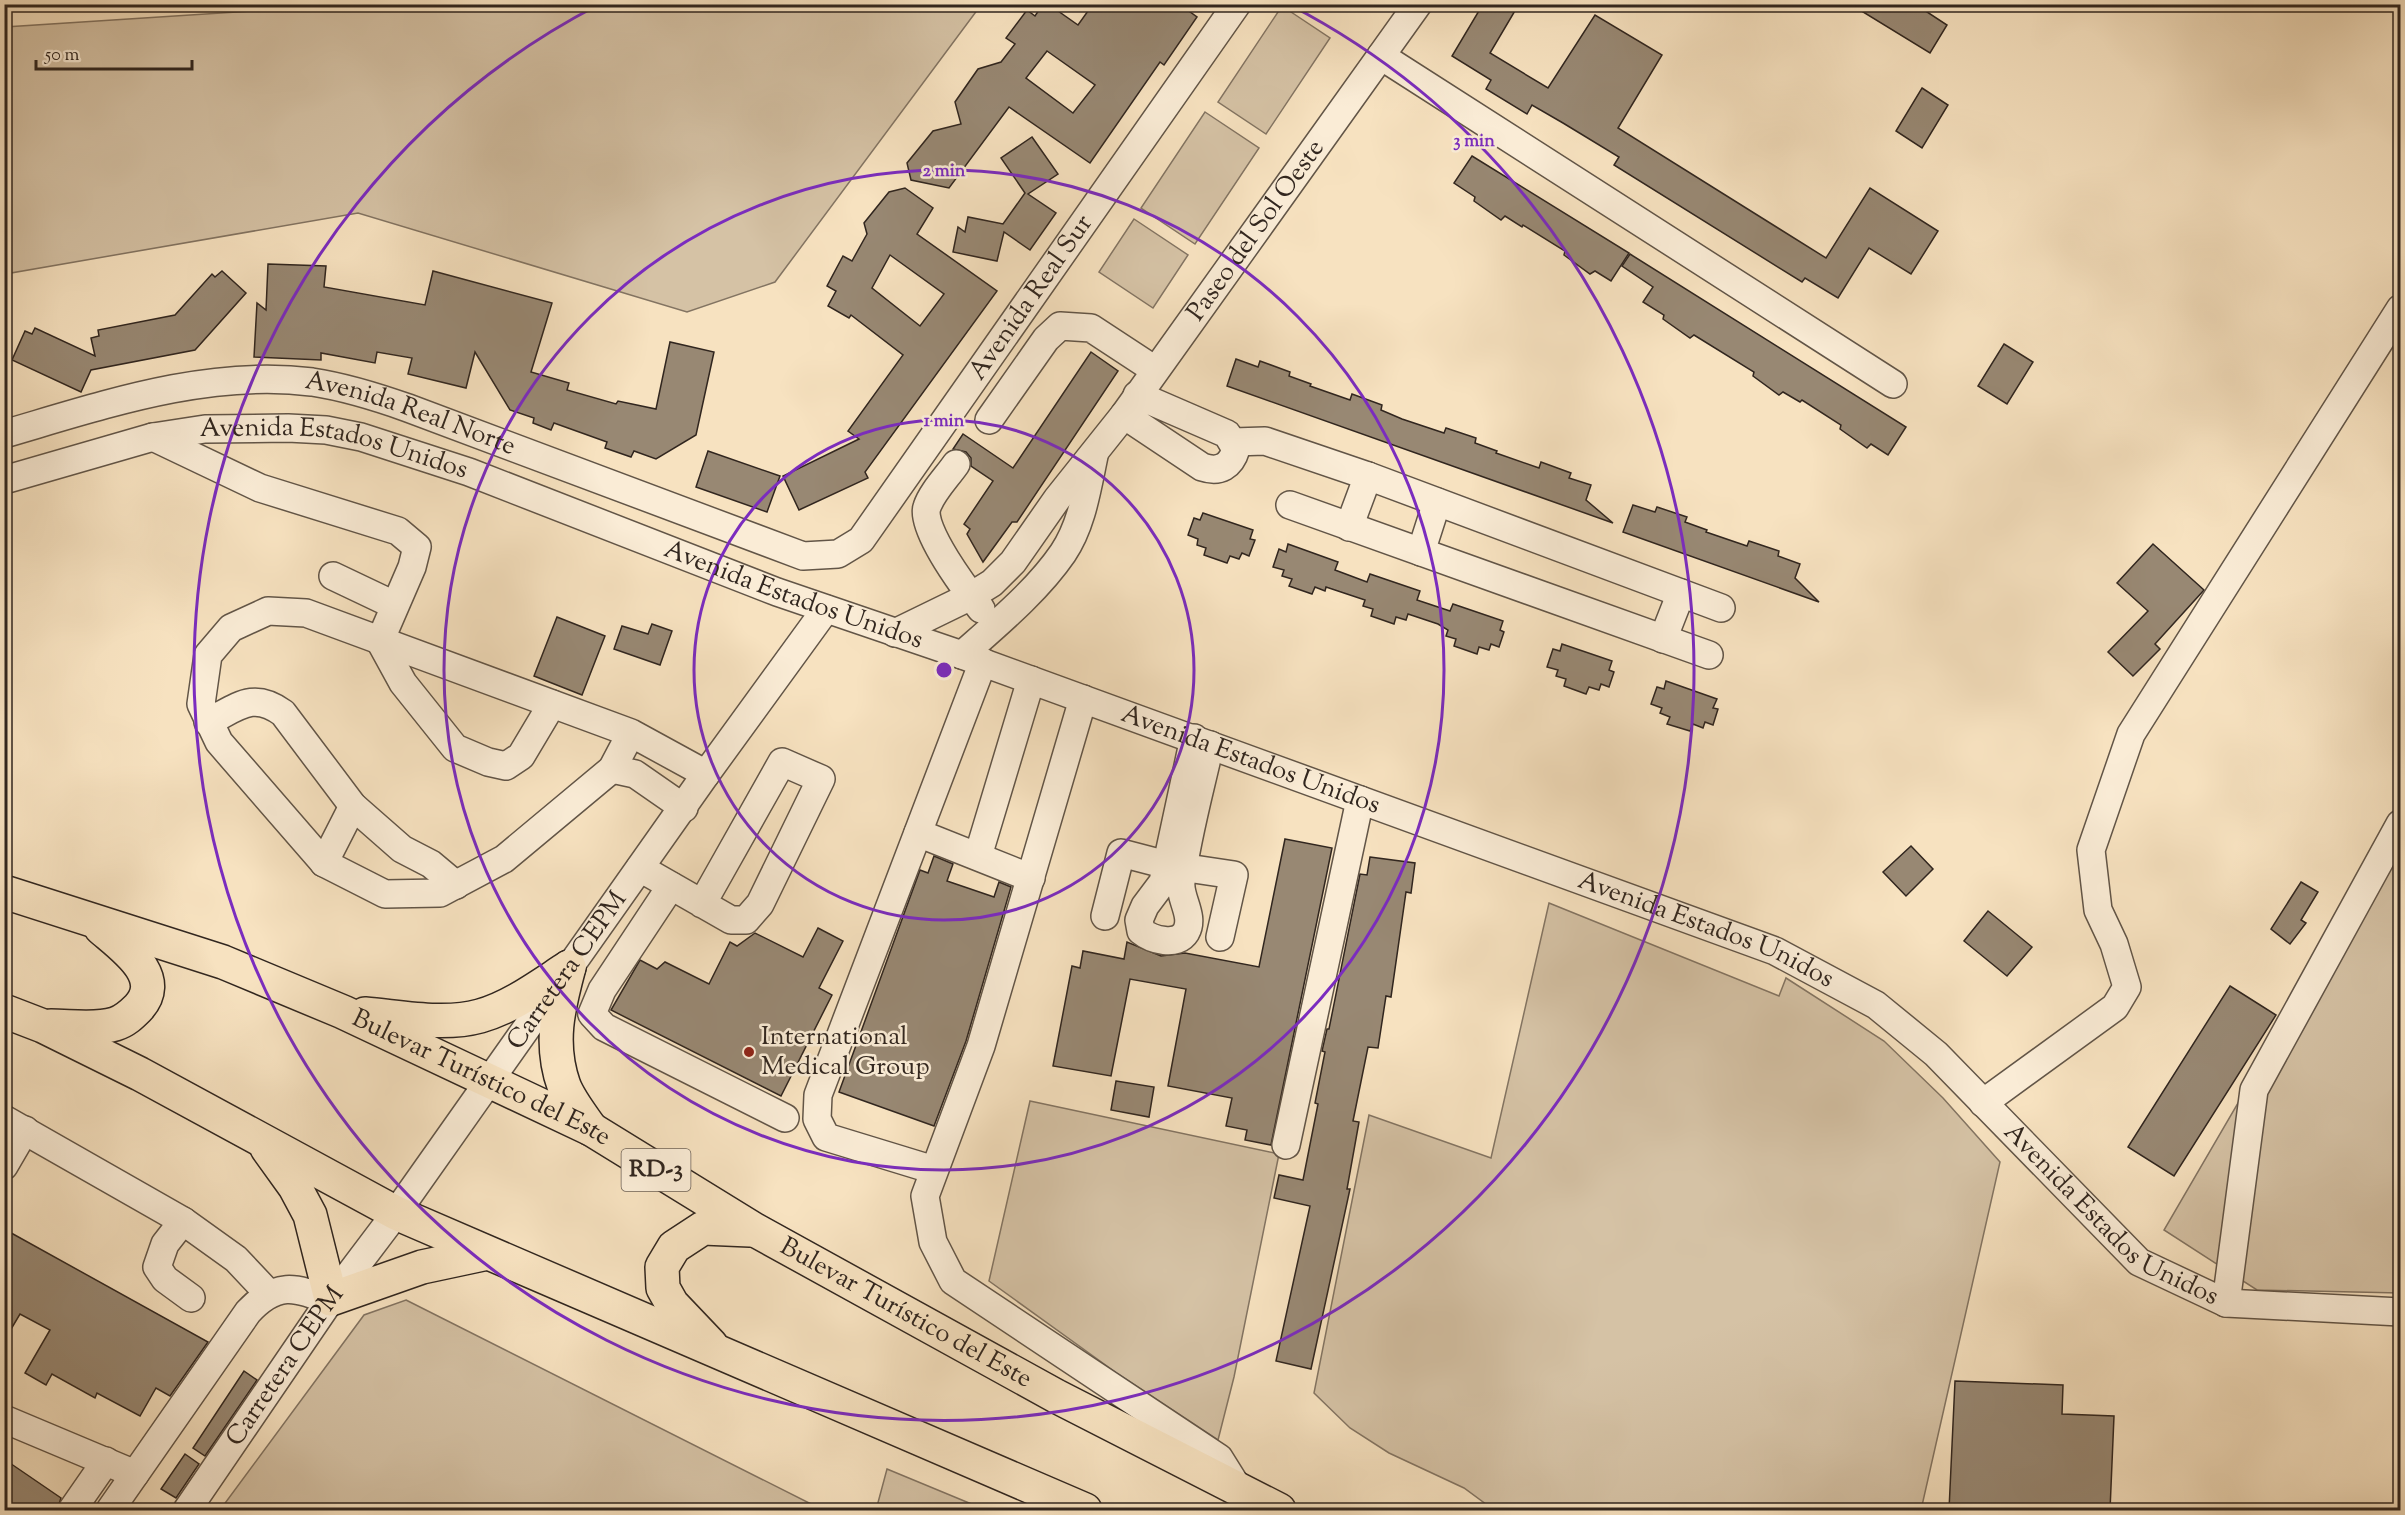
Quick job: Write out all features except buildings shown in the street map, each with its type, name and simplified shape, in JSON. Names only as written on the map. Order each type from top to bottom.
[{"type":"highway","name":"Bulevar Turístico del Este","points":[[4,892],[223,962],[343,1012],[591,1129],[755,1230],[1056,1396],[1279,1510]]},
{"type":"highway","points":[[43,1026],[114,1025],[129,1017],[142,1003],[147,991],[147,978],[140,964],[91,919]]},
{"type":"highway","points":[[343,1012],[435,1020],[479,1016],[526,995],[568,967]]},
{"type":"highway","points":[[568,967],[555,1018],[556,1052],[564,1087],[591,1129]]},
{"type":"highway","points":[[4,1011],[43,1026],[140,1074],[396,1214],[483,1254],[1085,1510]]},
{"type":"highway","points":[[262,1142],[296,1187],[310,1215],[330,1300],[422,1267],[483,1254]]},
{"type":"highway","points":[[720,1355],[672,1304],[663,1288],[662,1267],[674,1247],[703,1228],[755,1230]]},
{"type":"street","name":"Avenida Real Sur","points":[[803,556],[838,554],[861,540],[1237,4]]},
{"type":"street","name":"Paseo del Sol Oeste","points":[[895,633],[971,596],[992,583],[1013,562],[1058,499],[1131,405],[1418,4]]},
{"type":"street","points":[[1381,56],[1893,384]]},
{"type":"street","points":[[1983,1103],[2115,1007],[2127,987],[2114,945],[2098,910],[2091,850],[2131,734],[2400,309]]},
{"type":"street","points":[[989,420],[1046,339],[1060,326],[1091,328],[1155,370]]},
{"type":"street","name":"Avenida Real Norte","points":[[4,434],[107,405],[197,385],[261,379],[312,382],[362,392],[408,408],[803,556]]},
{"type":"street","points":[[1131,405],[1227,434],[1236,448],[1233,459],[1223,468],[1212,470],[1195,464],[1131,405]]},
{"type":"street","points":[[205,429],[220,467]]},
{"type":"street","name":"Avenida Estados Unidos","points":[[4,480],[153,437],[205,429],[326,430],[361,436],[469,472],[826,609],[973,658],[1775,951],[1876,1005],[1936,1054],[2139,1262],[2226,1303],[2400,1312]]},
{"type":"street","points":[[153,437],[260,488],[398,531],[417,547],[414,561],[380,640],[403,683],[455,748],[488,762],[506,766],[521,756],[552,704]]},
{"type":"street","points":[[1233,442],[1265,441],[1368,476],[1721,608]]},
{"type":"street","name":"Paseo del Sol Oeste","points":[[973,658],[995,626],[1064,552],[1085,504],[1094,455]]},
{"type":"street","points":[[956,464],[926,507],[925,521],[971,596],[995,626]]},
{"type":"street","points":[[1349,527],[1368,476]]},
{"type":"street","points":[[1421,552],[1437,502]]},
{"type":"street","points":[[1290,506],[1709,655]]},
{"type":"street","points":[[1013,562],[1038,582]]},
{"type":"street","points":[[333,576],[394,605]]},
{"type":"street","points":[[1663,639],[1682,593]]},
{"type":"street","name":"Carretera CEPM","points":[[187,1510],[330,1300],[396,1214],[568,967],[826,609]]},
{"type":"street","points":[[631,733],[612,769],[504,859],[440,893],[385,894],[324,863],[219,742],[201,704],[208,655],[231,628],[268,611],[306,613],[631,733],[706,774]]},
{"type":"street","points":[[934,1170],[826,1137],[817,1119],[818,1095],[918,833],[973,658]]},
{"type":"street","points":[[978,856],[1031,680]]},
{"type":"street","points":[[1083,699],[981,1046],[925,1196],[933,1242],[953,1281],[1219,1458],[1239,1490]]},
{"type":"street","points":[[208,722],[255,700],[270,703],[283,713],[353,806],[402,849],[431,864],[456,885]]},
{"type":"street","points":[[1176,866],[1202,742]]},
{"type":"street","points":[[640,868],[702,904],[731,920],[746,920],[760,904],[821,779],[782,762],[702,904]]},
{"type":"street","points":[[612,769],[635,774],[684,808]]},
{"type":"street","points":[[1286,1145],[1360,800]]},
{"type":"street","points":[[324,863],[353,806]]},
{"type":"street","points":[[2226,1303],[2254,1090],[2400,824]]},
{"type":"street","points":[[918,833],[1031,878]]},
{"type":"street","points":[[1105,916],[1121,854],[1234,875],[1220,937]]},
{"type":"street","points":[[671,886],[602,990],[592,1014],[604,1027],[785,1118]]},
{"type":"street","points":[[4,1166],[15,1125],[183,1221],[236,1259],[269,1294]]},
{"type":"street","points":[[183,1221],[165,1244],[157,1267],[165,1279],[191,1298]]},
{"type":"street","points":[[110,1510],[248,1312],[269,1294],[299,1288],[330,1300]]},
{"type":"street","points":[[4,1419],[135,1474]]},
{"type":"street","points":[[72,1510],[106,1461]]},
{"type":"shaded area","points":[[362,4],[981,5],[775,282],[687,312],[358,213],[5,274],[5,27]]},
{"type":"shaded area","points":[[1282,6],[1330,38],[1266,134],[1218,102]]},
{"type":"shaded area","points":[[1205,112],[1259,148],[1195,244],[1141,208]]},
{"type":"shaded area","points":[[1134,219],[1188,255],[1153,308],[1099,272]]},
{"type":"shaded area","points":[[2400,825],[2400,1293],[2257,1290],[2164,1230]]},
{"type":"shaded area","points":[[1549,903],[1779,996],[1786,978],[1884,1041],[1943,1098],[2000,1162],[1921,1510],[1494,1510],[1464,1488],[1389,1453],[1350,1428],[1314,1393],[1369,1115],[1491,1158]]},
{"type":"shaded area","points":[[1030,1101],[1279,1154],[1234,1377],[1218,1440],[1118,1374],[989,1281]]},
{"type":"shaded area","points":[[406,1300],[823,1510],[220,1510],[364,1315]]},
{"type":"shaded area","points":[[887,1469],[986,1510],[876,1510]]},
{"type":"place","name":"International Medical Group","points":[[749,1052]]}]
